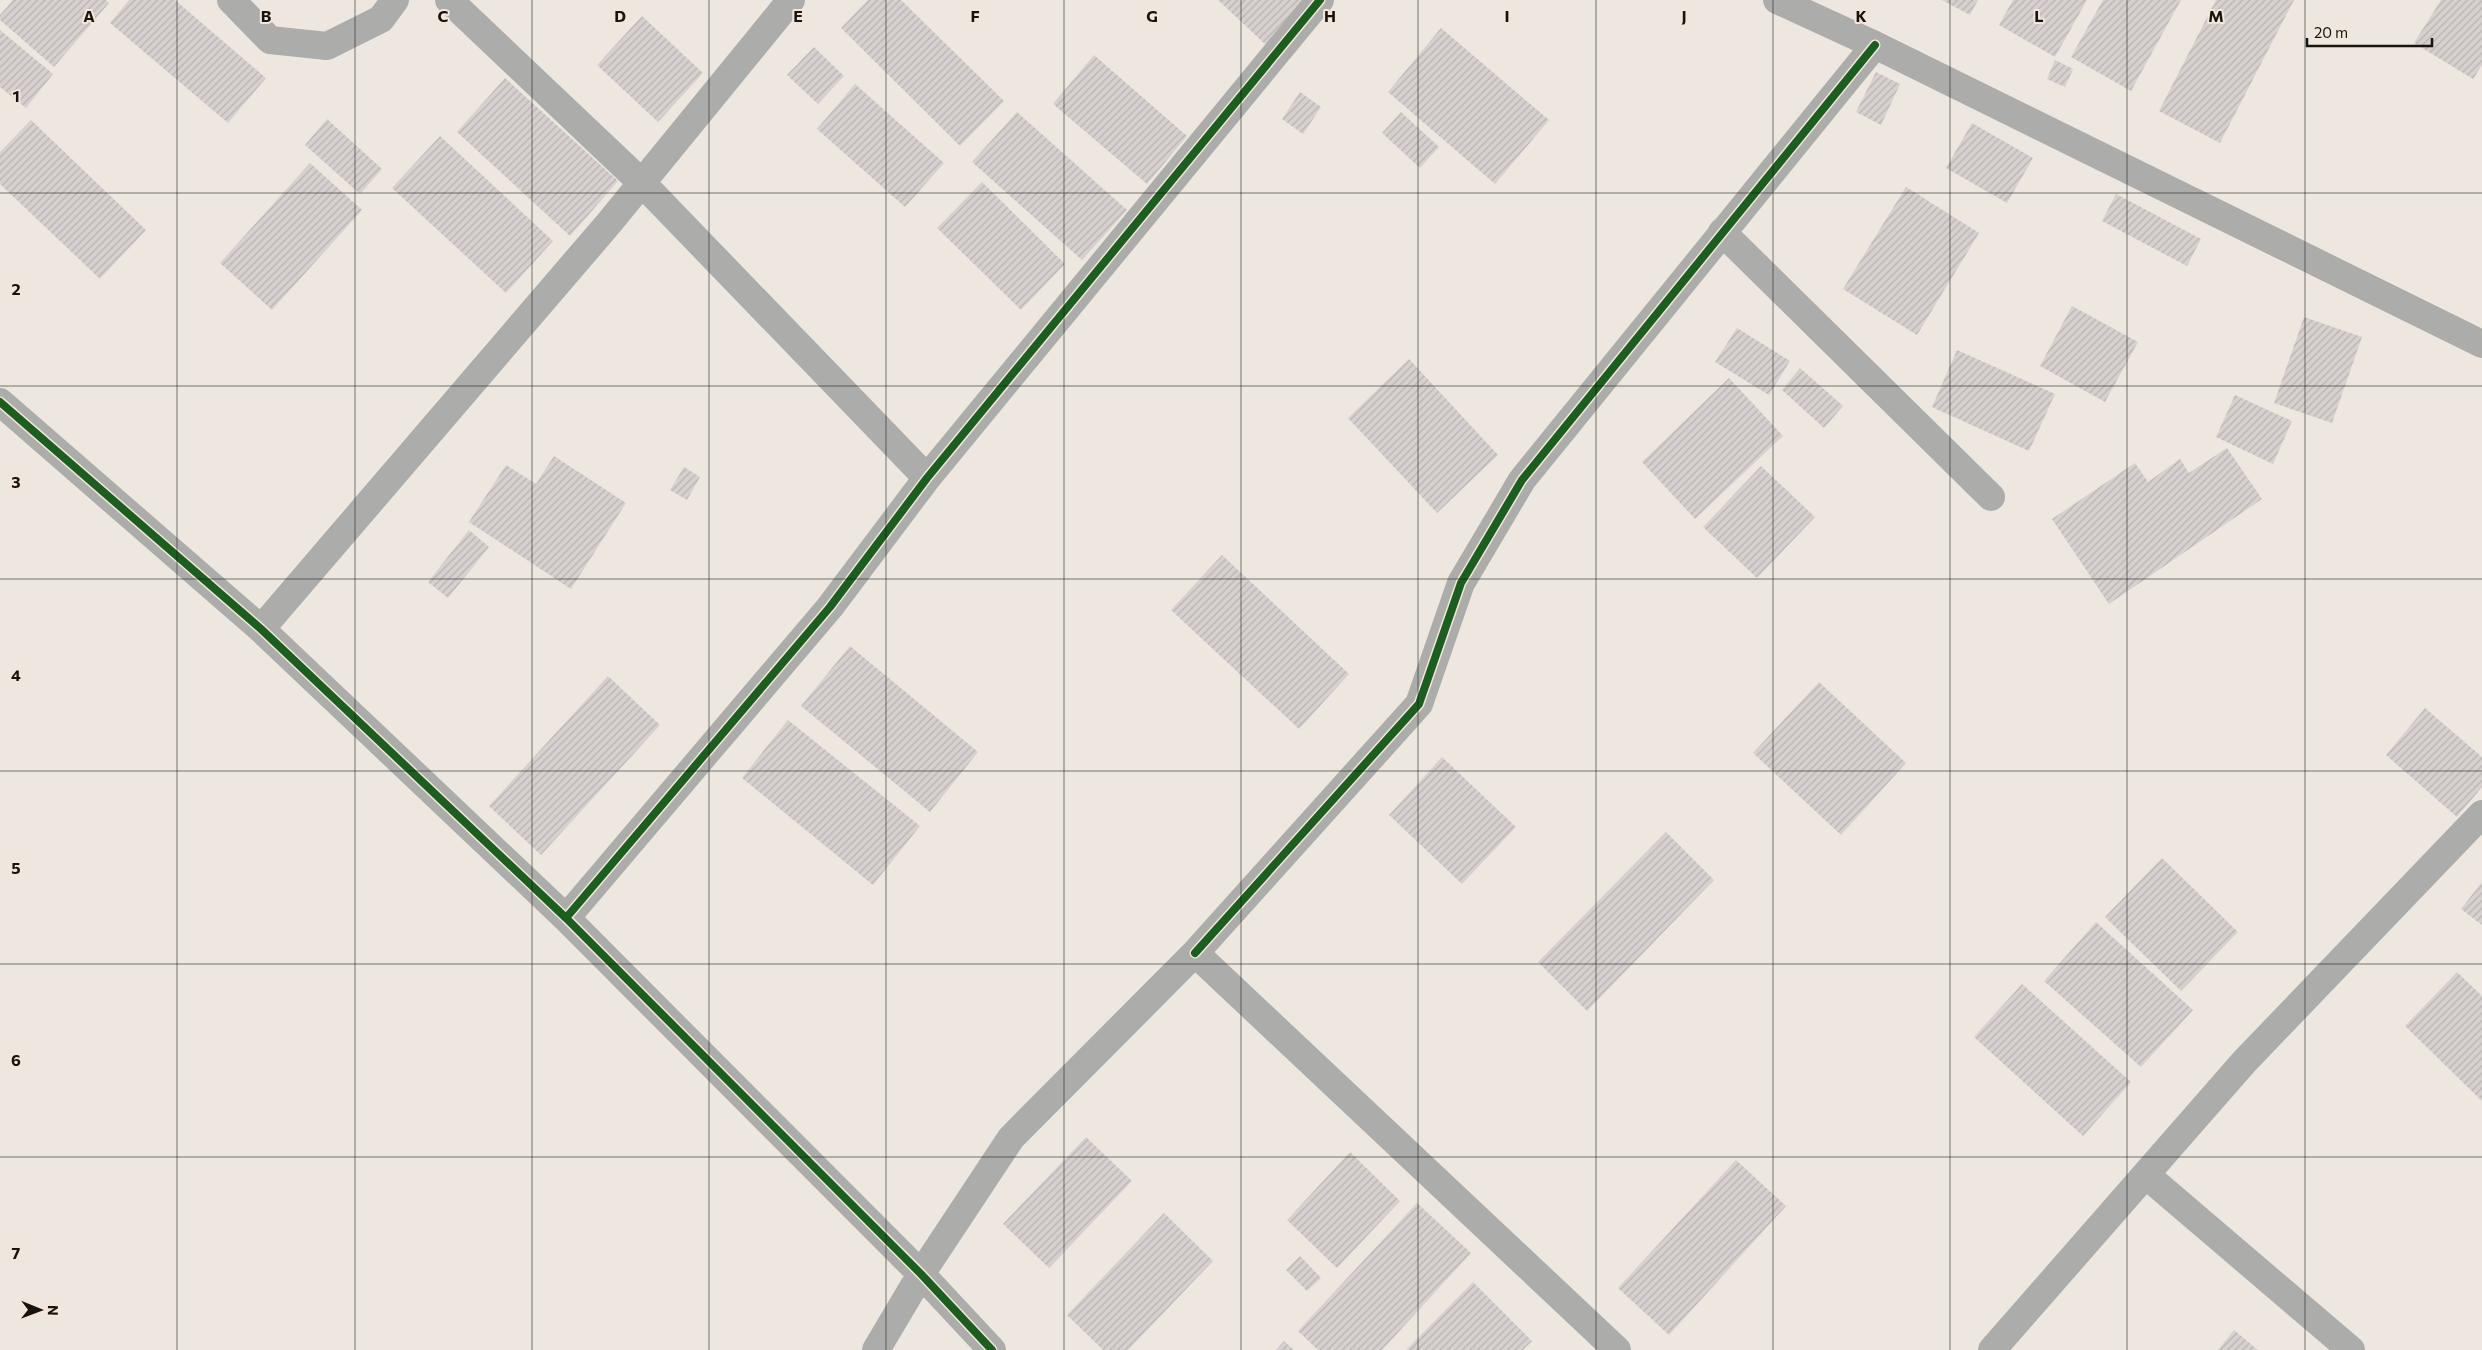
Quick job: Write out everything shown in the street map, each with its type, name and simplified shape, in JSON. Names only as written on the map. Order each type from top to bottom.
[{"type":"street","points":[[231,0],[270,40],[327,46],[381,19],[395,0]]},
{"type":"street","points":[[449,0],[642,183],[927,478]]},
{"type":"street","points":[[261,629],[642,183],[791,0]]},
{"type":"street","points":[[566,918],[830,607],[927,478],[1320,0]]},
{"type":"street","points":[[1777,0],[1875,45],[2482,344]]},
{"type":"street","points":[[876,1350],[921,1274],[1011,1138],[1195,953],[1418,704],[1461,583],[1522,480],[1875,45]]},
{"type":"street","points":[[1722,232],[1991,498]]},
{"type":"street","points":[[0,402],[261,629],[566,918],[921,1274],[992,1350]]},
{"type":"street","points":[[1992,1350],[2244,1062],[2419,877],[2482,814]]},
{"type":"street","points":[[1195,953],[1618,1350]]},
{"type":"street","points":[[2146,1175],[2351,1350]]},
{"type":"building","points":[[13,0],[106,0],[109,3],[54,67],[0,20],[0,15]]},
{"type":"building","points":[[129,0],[175,0],[266,78],[228,123],[110,23]]},
{"type":"building","points":[[868,0],[901,0],[1004,101],[960,146],[841,28]]},
{"type":"building","points":[[1218,0],[1307,0],[1266,45]]},
{"type":"building","points":[[1942,0],[1978,0],[1970,15]]},
{"type":"building","points":[[2013,0],[2087,0],[2055,57],[1999,25]]},
{"type":"building","points":[[2103,0],[2181,0],[2131,91],[2071,57]]},
{"type":"building","points":[[2216,0],[2294,0],[2220,143],[2159,111]]},
{"type":"building","points":[[2441,0],[2482,0],[2482,65],[2473,79],[2414,43]]},
{"type":"building","points":[[642,16],[703,73],[658,122],[597,65]]},
{"type":"building","points":[[1441,28],[1549,120],[1495,184],[1388,92]]},
{"type":"building","points":[[0,30],[53,74],[26,108],[0,87]]},
{"type":"building","points":[[814,47],[844,76],[818,104],[787,75]]},
{"type":"building","points":[[1094,55],[1187,136],[1147,184],[1053,104]]},
{"type":"building","points":[[2055,60],[2073,69],[2065,87],[2047,79]]},
{"type":"building","points":[[1876,72],[1900,84],[1881,125],[1856,112]]},
{"type":"building","points":[[505,78],[618,181],[570,236],[457,132]]},
{"type":"building","points":[[855,84],[944,163],[905,207],[817,129]]},
{"type":"building","points":[[1300,92],[1321,107],[1303,134],[1282,119]]},
{"type":"building","points":[[1017,112],[1127,210],[1082,260],[972,162]]},
{"type":"building","points":[[1401,112],[1439,147],[1420,168],[1382,133]]},
{"type":"building","points":[[327,119],[382,169],[360,194],[305,145]]},
{"type":"building","points":[[31,120],[146,230],[100,279],[0,184],[0,152]]},
{"type":"building","points":[[1972,123],[2033,158],[2007,203],[1946,168]]},
{"type":"building","points":[[440,136],[553,241],[506,293],[392,188]]},
{"type":"building","points":[[310,163],[362,210],[272,310],[220,263]]},
{"type":"building","points":[[982,182],[1065,264],[1021,310],[937,228]]},
{"type":"building","points":[[1906,187],[1979,233],[1917,335],[1843,289]]},
{"type":"building","points":[[2116,194],[2201,239],[2187,266],[2102,221]]},
{"type":"building","points":[[2072,306],[2138,342],[2105,402],[2040,366]]},
{"type":"building","points":[[2304,317],[2362,337],[2332,423],[2274,403]]},
{"type":"building","points":[[1737,328],[1790,361],[1769,395],[1715,362]]},
{"type":"building","points":[[1957,350],[2055,394],[2029,451],[1932,407]]},
{"type":"building","points":[[1409,359],[1498,455],[1437,513],[1348,418]]},
{"type":"building","points":[[1800,368],[1843,406],[1824,428],[1782,390]]},
{"type":"building","points":[[1729,378],[1783,436],[1695,519],[1642,462]]},
{"type":"building","points":[[2235,395],[2292,421],[2273,464],[2216,437]]},
{"type":"building","points":[[2227,448],[2262,499],[2109,604],[2052,519],[2135,463],[2148,482],[2180,459],[2189,473]]},
{"type":"building","points":[[554,456],[626,503],[571,589],[469,522],[506,465],[536,484]]},
{"type":"building","points":[[1761,466],[1815,517],[1757,578],[1703,527]]},
{"type":"building","points":[[684,467],[700,477],[687,500],[670,490]]},
{"type":"building","points":[[469,530],[489,547],[448,598],[428,582]]},
{"type":"building","points":[[1222,555],[1349,674],[1299,729],[1171,610]]},
{"type":"building","points":[[850,646],[978,752],[930,812],[801,706]]},
{"type":"building","points":[[608,676],[660,725],[541,855],[489,806]]},
{"type":"building","points":[[1819,682],[1906,763],[1841,835],[1753,753]]},
{"type":"building","points":[[2425,708],[2482,757],[2482,787],[2457,817],[2386,755]]},
{"type":"building","points":[[788,720],[920,826],[873,885],[742,778]]},
{"type":"building","points":[[1442,757],[1516,827],[1462,884],[1389,815]]},
{"type":"building","points":[[1666,832],[1714,880],[1587,1011],[1538,962]]},
{"type":"building","points":[[2162,858],[2238,932],[2181,991],[2105,917]]},
{"type":"building","points":[[2482,882],[2482,925],[2461,909]]},
{"type":"building","points":[[2096,922],[2193,1010],[2141,1067],[2044,981]]},
{"type":"building","points":[[2457,972],[2482,996],[2482,1101],[2405,1026]]},
{"type":"building","points":[[2022,984],[2131,1082],[2083,1136],[1974,1037]]},
{"type":"building","points":[[1086,1137],[1132,1181],[1049,1268],[1003,1224]]},
{"type":"building","points":[[1350,1152],[1400,1201],[1337,1268],[1287,1220]]},
{"type":"building","points":[[1736,1160],[1786,1206],[1669,1335],[1618,1288]]},
{"type":"building","points":[[1417,1203],[1471,1253],[1382,1350],[1318,1350],[1298,1331]]},
{"type":"building","points":[[1164,1213],[1213,1261],[1128,1350],[1103,1350],[1067,1315]]},
{"type":"building","points":[[1300,1256],[1321,1278],[1307,1291],[1286,1270]]},
{"type":"building","points":[[1473,1282],[1532,1341],[1523,1350],[1406,1350]]},
{"type":"building","points":[[2234,1330],[2258,1350],[2218,1350]]},
{"type":"building","points":[[1284,1341],[1294,1350],[1276,1350]]},
{"type":"cycle path","points":[[566,918],[830,607],[927,478],[1320,0]]},
{"type":"cycle path","points":[[1195,953],[1419,704],[1461,583],[1522,480],[1875,45]]},
{"type":"cycle path","points":[[0,402],[261,629],[566,918],[921,1274],[992,1350]]}]
